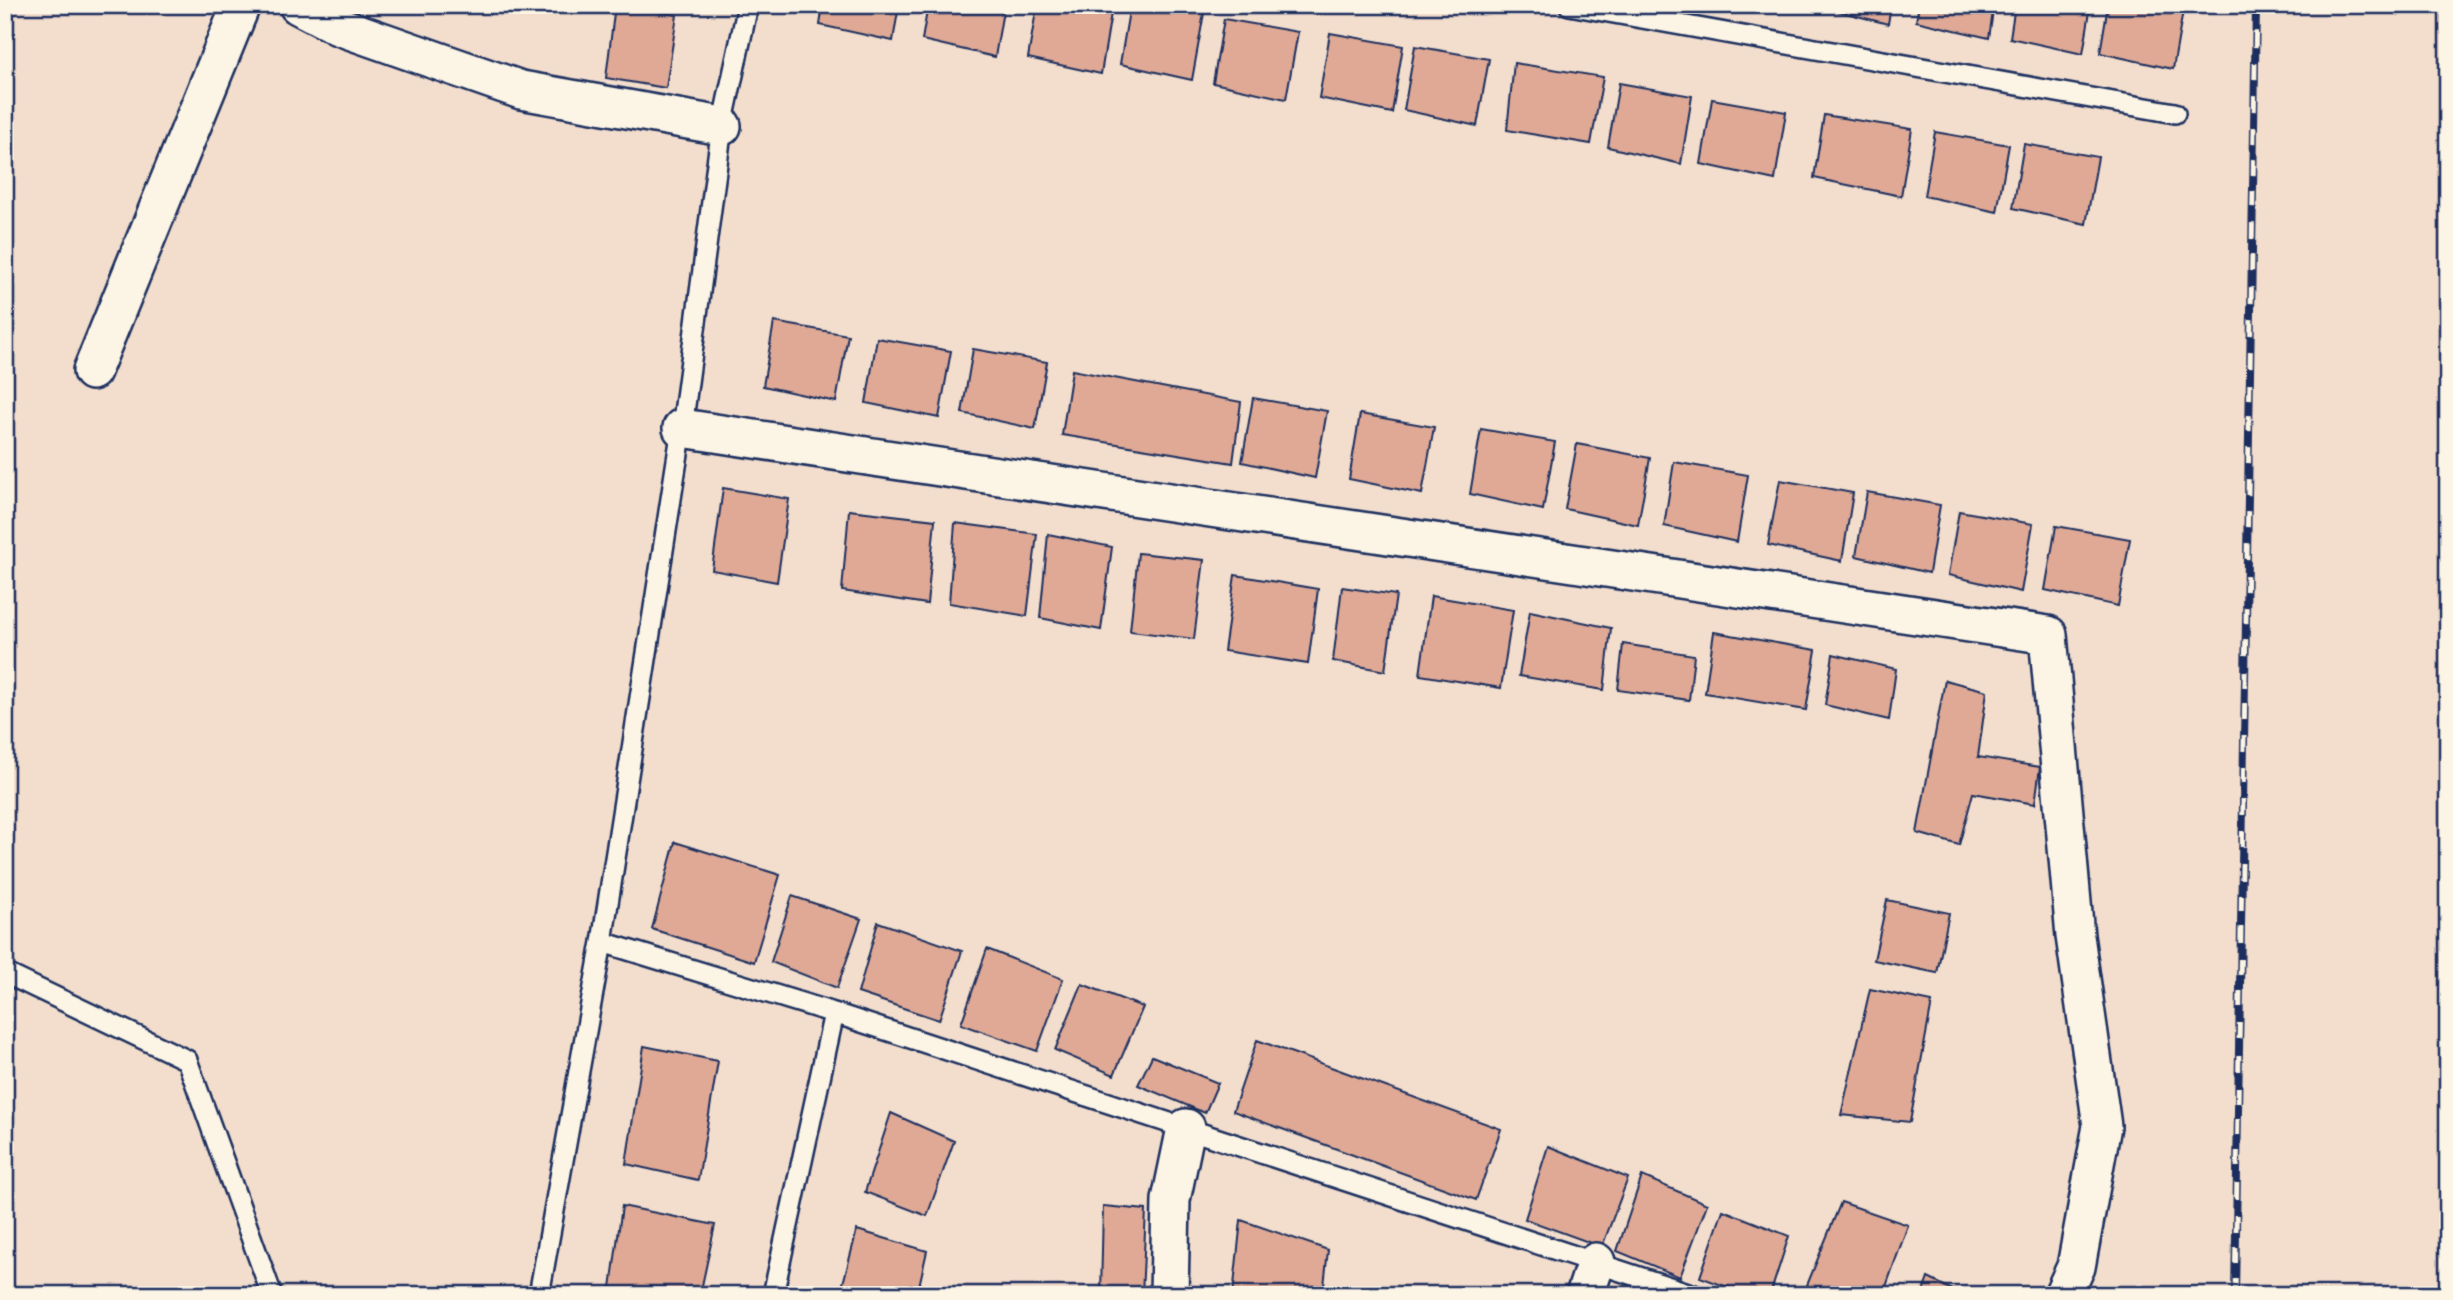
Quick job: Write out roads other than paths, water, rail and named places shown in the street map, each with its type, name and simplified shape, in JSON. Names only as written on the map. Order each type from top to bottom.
[{"type":"street","points":[[92,371],[241,5]]},
{"type":"street","points":[[298,5],[338,26],[521,90],[722,126]]},
{"type":"street","points":[[682,428],[2048,635],[2075,936],[2102,1126],[2076,1267],[2063,1295]]},
{"type":"street","points":[[1169,1295],[1171,1200],[1186,1128]]},
{"type":"lane","points":[[539,1295],[601,942],[682,428],[722,126],[748,5]]},
{"type":"lane","points":[[1569,5],[2175,113]]},
{"type":"lane","points":[[601,942],[834,1013],[1186,1128],[1590,1279],[1694,1295]]},
{"type":"lane","points":[[5,973],[187,1060],[272,1295]]},
{"type":"lane","points":[[774,1295],[834,1013]]},
{"type":"railway","points":[[2235,1295],[2256,5]]}]
